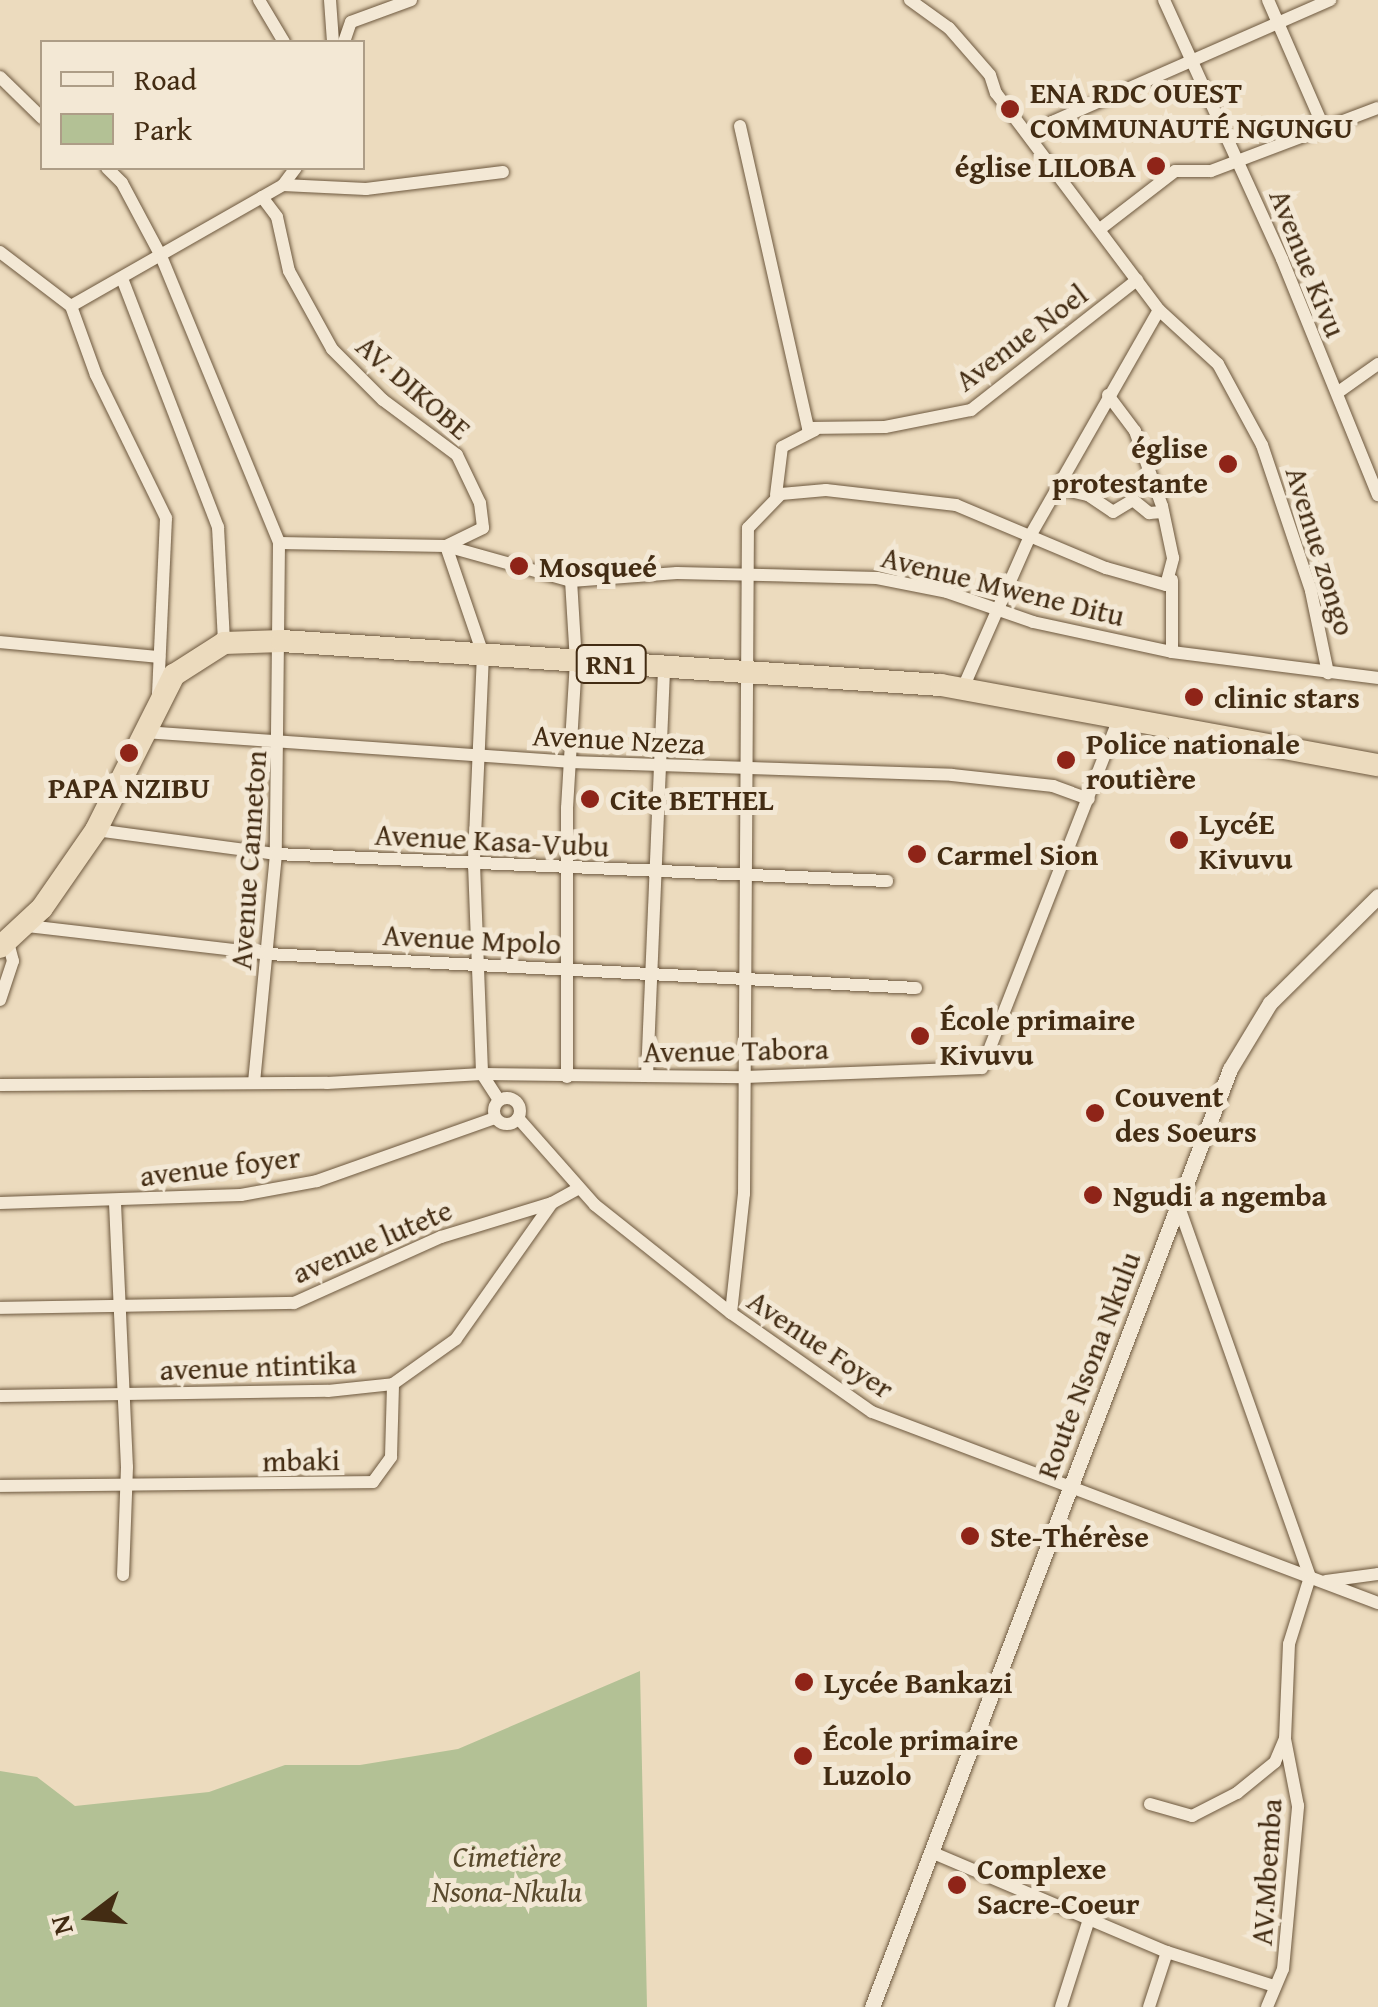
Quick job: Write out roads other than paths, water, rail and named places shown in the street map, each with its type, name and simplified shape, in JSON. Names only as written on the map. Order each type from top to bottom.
[{"type":"highway","name":"RN1","points":[[224,643],[282,641],[962,688],[1118,720],[1378,765]]},
{"type":"highway","points":[[4,945],[27,926],[96,830],[158,699],[190,660],[224,643]]},
{"type":"street","points":[[259,0],[283,40]]},
{"type":"street","points":[[330,0],[334,40]]},
{"type":"street","points":[[345,40],[351,22],[411,0]]},
{"type":"street","name":"Avenue zongo","points":[[910,0],[949,28],[1158,310],[1218,364],[1262,445],[1311,591],[1328,674]]},
{"type":"street","name":"Avenue Kivu","points":[[1164,0],[1237,160],[1378,495]]},
{"type":"street","points":[[1268,0],[1324,128]]},
{"type":"street","points":[[1031,139],[1052,122],[1188,59],[1330,0]]},
{"type":"street","points":[[0,77],[40,116]]},
{"type":"street","points":[[1237,160],[1378,108]]},
{"type":"street","points":[[731,1313],[744,1194],[752,674],[748,528],[766,517],[778,495],[782,447],[815,430],[804,421],[792,378],[778,280],[740,126]]},
{"type":"street","name":"Avenue Kivu","points":[[1100,228],[1175,171],[1202,174],[1237,160]]},
{"type":"street","points":[[110,170],[122,182],[161,256],[279,543],[446,546],[571,582],[576,662],[567,870],[567,1077]]},
{"type":"street","points":[[71,306],[123,281],[284,185],[295,170]]},
{"type":"street","points":[[284,185],[366,189],[503,172]]},
{"type":"street","name":"AV. DIKOBE","points":[[262,197],[277,217],[289,271],[332,349],[383,400],[441,440],[470,472],[482,528],[446,546]]},
{"type":"street","points":[[0,252],[71,306],[166,518],[158,699]]},
{"type":"street","name":"Avenue Noel","points":[[815,430],[928,420],[982,405],[1137,280]]},
{"type":"street","points":[[123,281],[218,528],[224,643]]},
{"type":"street","points":[[962,688],[1030,536],[1158,310]]},
{"type":"street","points":[[1337,393],[1378,364]]},
{"type":"street","points":[[1108,394],[1135,431],[1163,512],[1172,652]]},
{"type":"street","points":[[1057,488],[1088,495],[1113,512],[1133,500],[1149,513],[1163,512]]},
{"type":"street","points":[[778,495],[826,490],[956,505],[1030,536],[1167,582]]},
{"type":"street","name":"Avenue Canneton","points":[[254,1082],[276,854],[282,641],[279,543]]},
{"type":"street","points":[[446,546],[483,654],[474,864],[476,964],[482,1074],[498,1100],[495,1118]]},
{"type":"street","name":"Avenue Mwene Ditu","points":[[571,582],[631,573],[876,578],[998,607],[1032,622],[1172,652],[1378,678]]},
{"type":"street","points":[[0,642],[159,657]]},
{"type":"street","points":[[646,1076],[664,666]]},
{"type":"street","points":[[1090,799],[1118,720]]},
{"type":"street","name":"Avenue Nzeza","points":[[143,732],[570,762],[970,776],[1052,786],[1090,799]]},
{"type":"street","name":"Avenue Tabora","points":[[0,1086],[482,1074],[745,1077],[978,1070],[988,1062],[1090,799]]},
{"type":"street","name":"Avenue Kasa-Vubu","points":[[96,830],[276,854],[567,870],[887,881]]},
{"type":"street","name":"Route Nsona Nkulu","points":[[872,2007],[1178,1204],[1245,1040],[1306,962],[1378,896]]},
{"type":"street","name":"Avenue Mpolo","points":[[27,926],[268,954],[916,988]]},
{"type":"street","points":[[0,1000],[13,961],[4,945]]},
{"type":"street","name":"Avenue Foyer","points":[[498,1100],[516,1101],[518,1118],[577,1189],[731,1313],[872,1412],[1070,1490],[1378,1603]]},
{"type":"street","name":"avenue foyer","points":[[0,1203],[115,1203],[241,1195],[316,1180],[495,1118],[506,1125],[518,1118]]},
{"type":"street","name":"avenue lutete","points":[[0,1308],[294,1303],[441,1236],[552,1204],[577,1189]]},
{"type":"street","points":[[115,1203],[123,1576]]},
{"type":"street","name":"avenue ntintika","points":[[0,1396],[394,1384],[456,1340],[552,1204]]},
{"type":"street","points":[[1178,1204],[1310,1577]]},
{"type":"street","name":"mbaki","points":[[124,1486],[372,1482],[391,1457],[394,1384]]},
{"type":"street","points":[[0,1486],[124,1486]]},
{"type":"street","points":[[1324,1582],[1378,1574]]},
{"type":"street","name":"AV.Mbemba","points":[[1267,2007],[1283,1968],[1298,1806],[1285,1739],[1289,1644],[1310,1577]]},
{"type":"street","points":[[1150,1804],[1192,1816],[1210,1809],[1260,1777],[1285,1739]]},
{"type":"street","points":[[931,1852],[1167,1952],[1274,1986]]},
{"type":"street","points":[[1061,2007],[1089,1919]]},
{"type":"street","points":[[1149,2007],[1167,1952]]},
{"type":"place","name":"ENA RDC OUEST COMMUNAUTÉ NGUNGU","points":[[1010,109]]},
{"type":"place","name":"église LILOBA","points":[[1156,166]]},
{"type":"place","name":"église protestante","points":[[1228,464]]},
{"type":"place","name":"Mosqueé","points":[[519,566]]},
{"type":"place","name":"clinic stars","points":[[1194,697]]},
{"type":"place","name":"PAPA NZIBU","points":[[129,753]]},
{"type":"place","name":"Police nationale routière","points":[[1066,760]]},
{"type":"place","name":"Cite BETHEL","points":[[590,799]]},
{"type":"place","name":"LycéE Kivuvu","points":[[1179,840]]},
{"type":"place","name":"Carmel Sion","points":[[917,854]]},
{"type":"place","name":"École primaire Kivuvu","points":[[920,1036]]},
{"type":"place","name":"Couvent des Soeurs","points":[[1095,1113]]},
{"type":"place","name":"Ngudi a ngemba","points":[[1093,1195]]},
{"type":"place","name":"Ste-Thérèse","points":[[970,1536]]},
{"type":"place","name":"Lycée Bankazi","points":[[804,1682]]},
{"type":"place","name":"École primaire Luzolo","points":[[803,1756]]},
{"type":"place","name":"Complexe Sacre-Coeur","points":[[957,1885]]},
{"type":"park label","name":"Cimetière Nsona-Nkulu","points":[[507,1873]]}]
